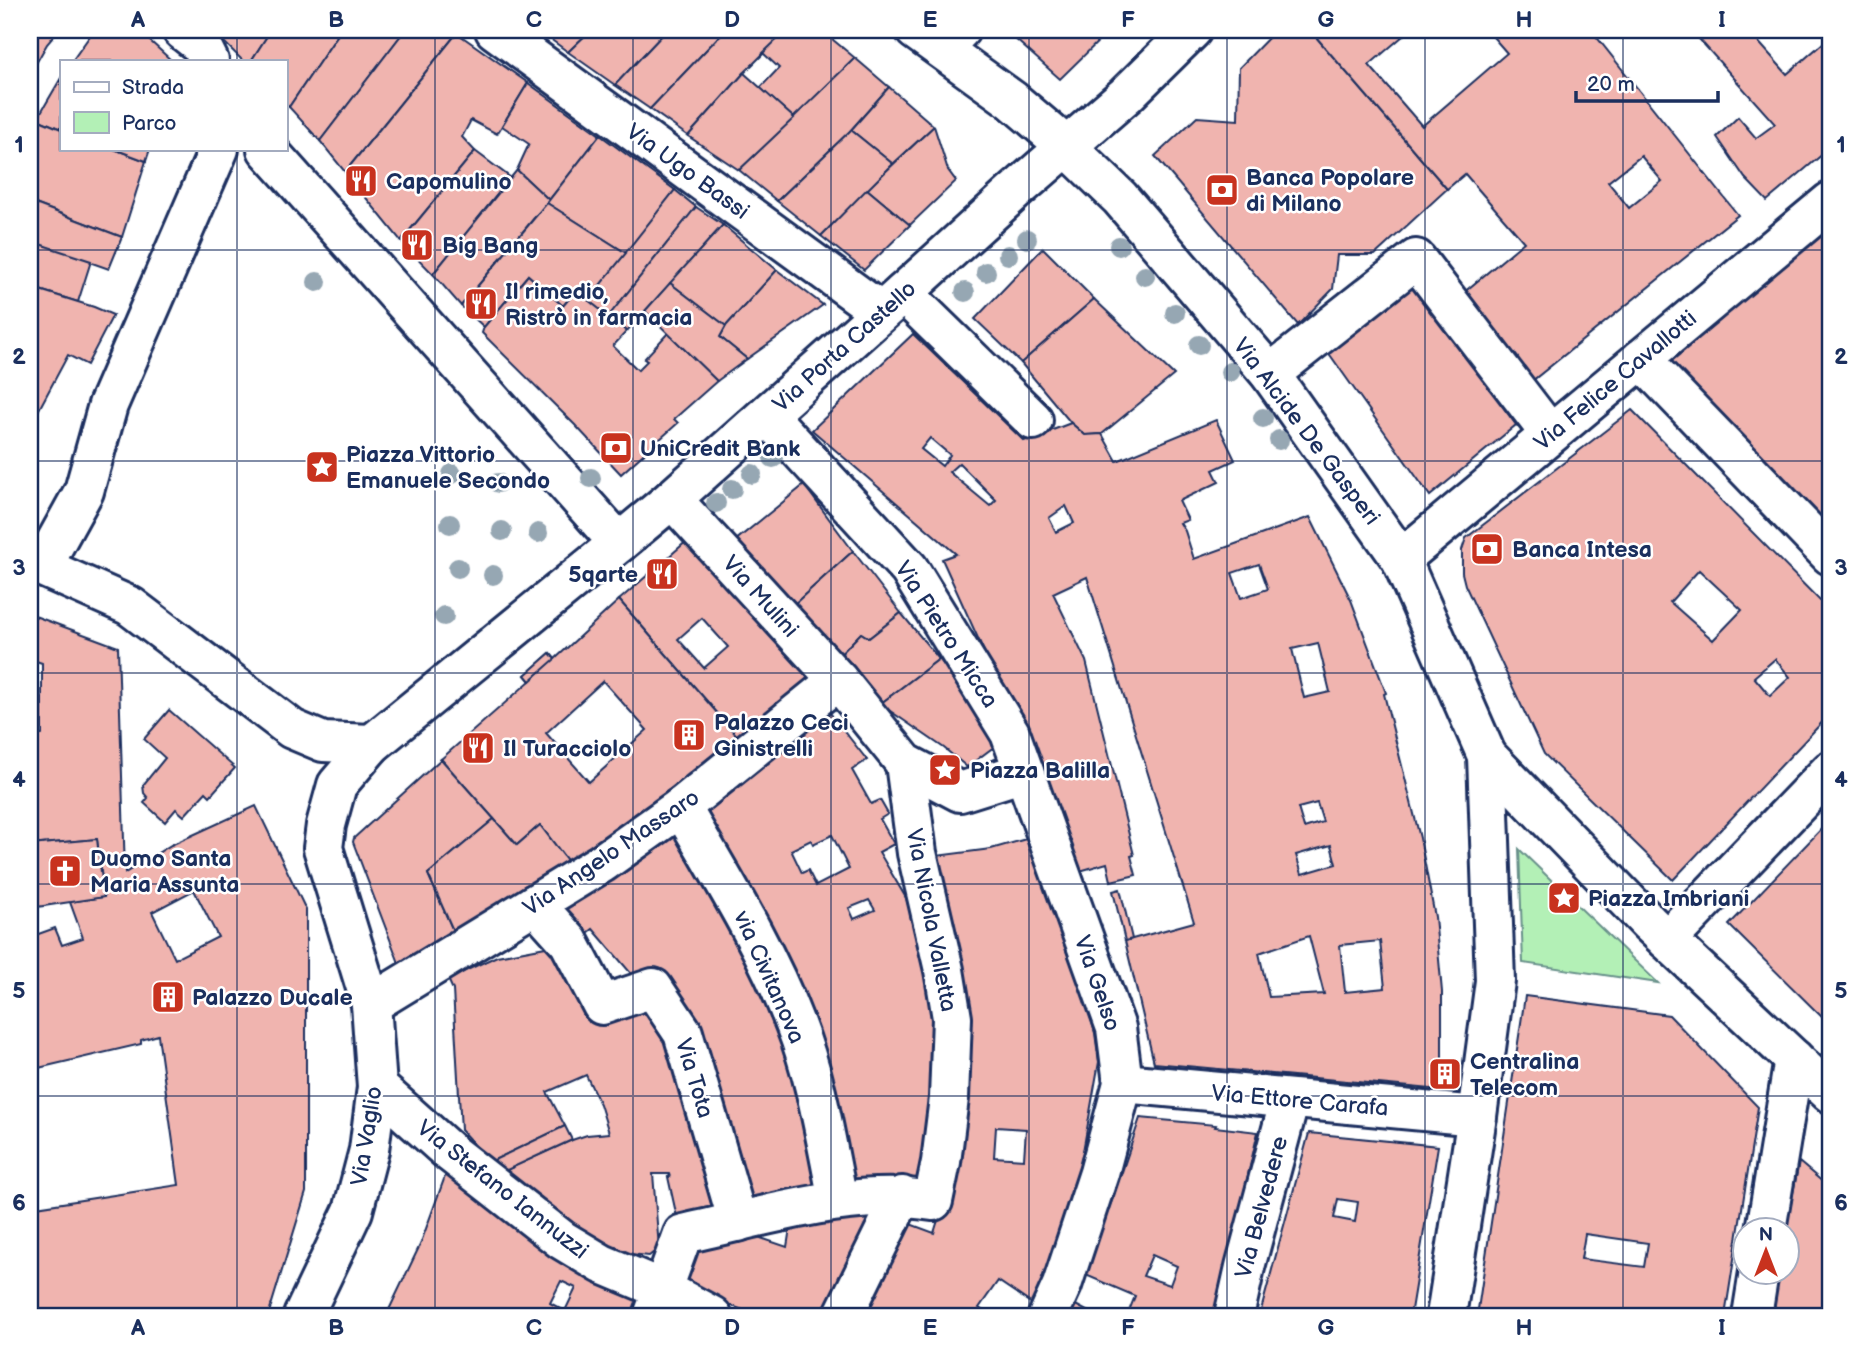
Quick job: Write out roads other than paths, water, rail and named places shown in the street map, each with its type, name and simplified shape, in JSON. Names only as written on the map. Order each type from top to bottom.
[{"type":"street","name":"Via Ugo Bassi","points":[[495,30],[892,303],[1033,420]]},
{"type":"street","name":"Via Porta Castello","points":[[619,543],[672,499],[1126,95],[1192,30]]},
{"type":"street","name":"Via Alcide De Gasperi","points":[[939,36],[1066,146],[1121,198],[1270,374],[1401,559],[1487,756]]},
{"type":"street","points":[[219,150],[108,405],[84,491],[36,566],[130,606],[292,729],[323,742],[372,744],[619,543],[268,150]]},
{"type":"street","name":"Via Felice Cavallotti","points":[[1401,559],[1830,202]]},
{"type":"street","points":[[1270,374],[1416,259],[1550,434]]},
{"type":"street","points":[[1641,359],[1830,555]]},
{"type":"street","name":"Via Pietro Micca","points":[[767,415],[909,569],[1010,733],[1024,772]]},
{"type":"street","name":"Via Mulini","points":[[672,499],[843,687]]},
{"type":"street","points":[[843,687],[905,763],[960,792],[1024,772]]},
{"type":"street","name":"Via Angelo Massaro","points":[[371,1004],[602,863],[843,687]]},
{"type":"street","name":"Via Vaglio","points":[[306,1315],[353,1211],[369,1150],[377,1087],[371,1004],[323,848],[337,785],[372,744]]},
{"type":"street","points":[[1487,756],[1696,969],[1830,1093]]},
{"type":"street","points":[[1446,1316],[1495,981],[1487,756]]},
{"type":"street","name":"Via Nicola Valletta","points":[[843,1316],[941,1162],[949,1098],[952,1018],[944,970],[917,853],[905,763]]},
{"type":"street","points":[[1667,940],[1830,771]]},
{"type":"street","name":"Via Gelso","points":[[1024,772],[1116,1028],[1123,1083],[1095,1185],[1062,1285],[1048,1316]]},
{"type":"street","name":"via Civitanova","points":[[681,807],[754,933],[796,1026],[814,1087],[838,1200]]},
{"type":"street","name":"Via Tota","points":[[535,904],[569,942],[601,1005],[653,988],[683,1033],[738,1222]]},
{"type":"street","points":[[1768,1216],[1794,1059]]},
{"type":"street","name":"Via Ettore Carafa","points":[[1123,1083],[1477,1116]]},
{"type":"street","name":"Via Stefano Iannuzzi","points":[[377,1087],[452,1154],[562,1240],[659,1303],[712,1316]]},
{"type":"street","name":"Via Belvedere","points":[[1234,1316],[1290,1099]]},
{"type":"street","points":[[659,1303],[683,1234],[838,1200],[917,1199]]},
{"type":"street","points":[[1752,1316],[1757,1286]]},
{"type":"place","name":"Capomulino","points":[[361,181]]},
{"type":"place","name":"Banca Popolare di Milano","points":[[1222,190]]},
{"type":"place","name":"Big Bang","points":[[417,245]]},
{"type":"place","name":"Il rimedio, Ristrò in farmacia","points":[[481,304]]},
{"type":"place","name":"UniCredit Bank","points":[[616,448]]},
{"type":"place","name":"Piazza Vittorio Emanuele Secondo","points":[[322,467]]},
{"type":"place","name":"Banca Intesa","points":[[1487,549]]},
{"type":"place","name":"5qarte","points":[[662,574]]},
{"type":"place","name":"Palazzo Ceci Ginistrelli","points":[[689,735]]},
{"type":"place","name":"Il Turacciolo","points":[[478,748]]},
{"type":"place","name":"Piazza Balilla","points":[[945,770]]},
{"type":"place","name":"Duomo Santa Maria Assunta","points":[[65,871]]},
{"type":"place","name":"Piazza Imbriani","points":[[1564,898]]},
{"type":"place","name":"Palazzo Ducale","points":[[168,997]]},
{"type":"place","name":"Centralina Telecom","points":[[1445,1074]]}]
